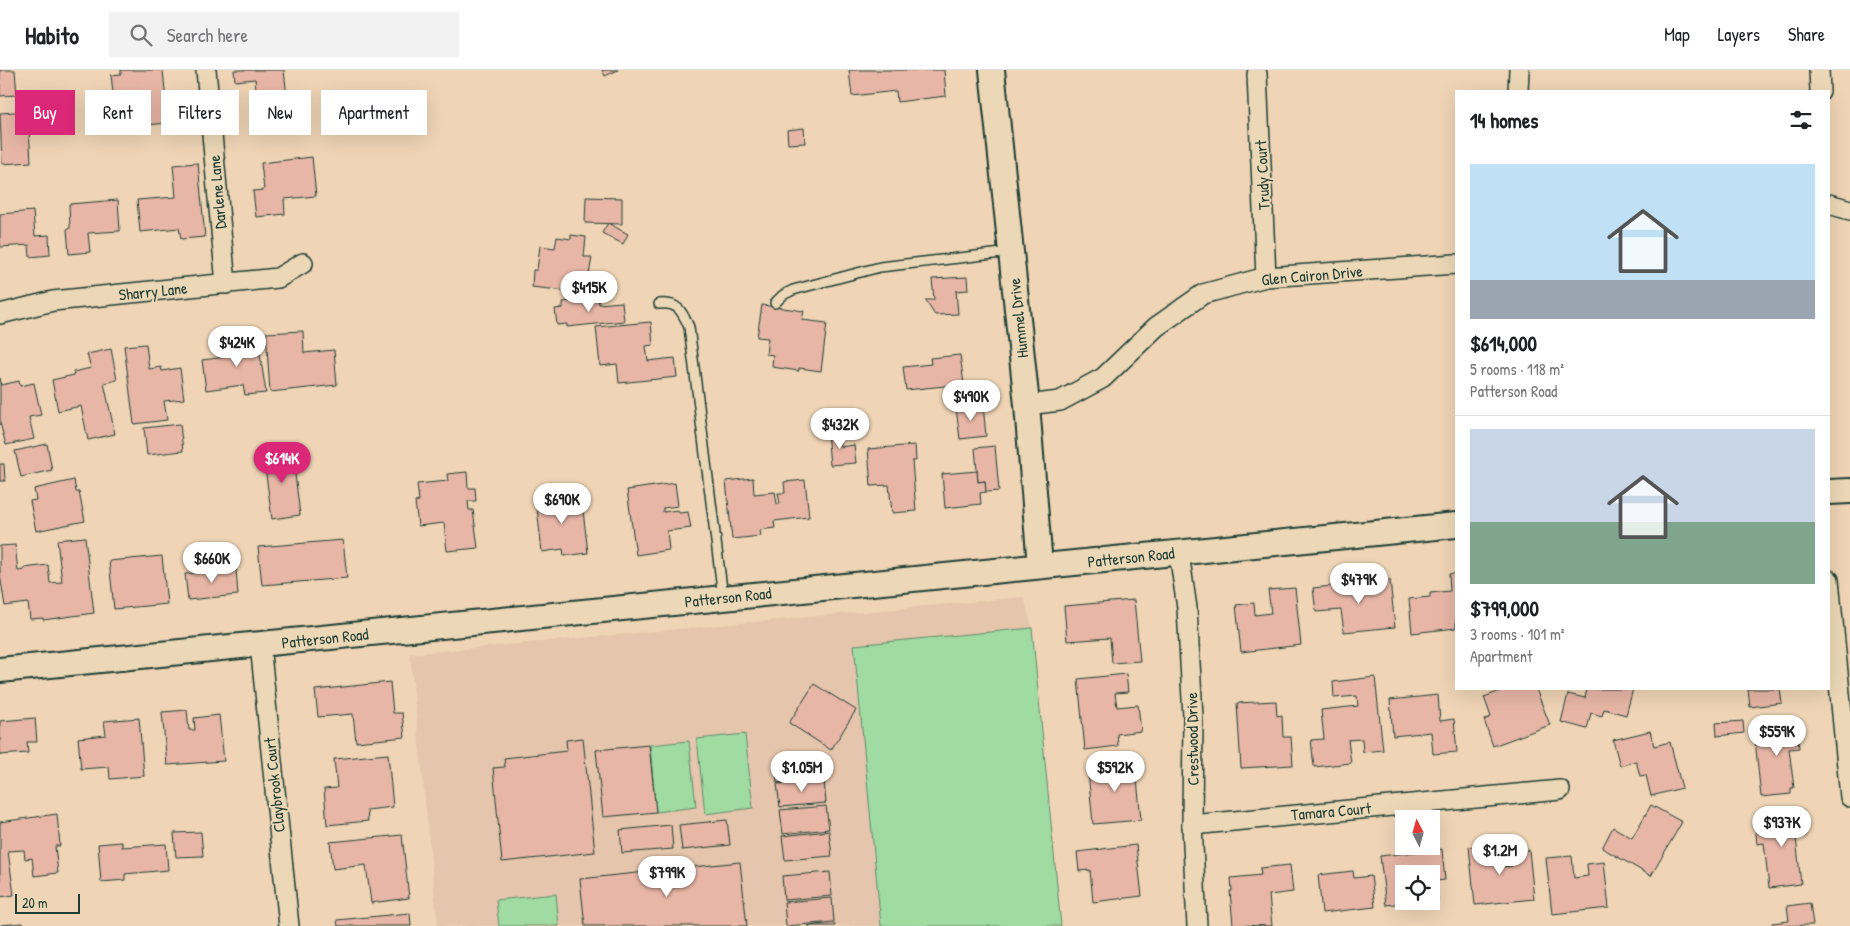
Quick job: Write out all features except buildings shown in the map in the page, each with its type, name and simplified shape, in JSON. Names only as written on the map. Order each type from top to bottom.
[{"type":"street","name":"Darlene Lane","points":[[206,70],[226,284]]},
{"type":"street","name":"Hummel Drive","points":[[992,70],[1027,405],[1040,566]]},
{"type":"street","points":[[1518,90],[1519,70]]},
{"type":"street","points":[[1818,70],[1820,90]]},
{"type":"street","name":"Trudy Court","points":[[1257,74],[1266,277]]},
{"type":"street","points":[[1830,204],[1850,210]]},
{"type":"street","name":"Sharry Lane","points":[[0,314],[53,301],[278,278],[303,263]]},
{"type":"street","name":"Glen Cairon Drive","points":[[1027,405],[1060,401],[1103,378],[1156,327],[1203,294],[1266,277],[1455,264]]},
{"type":"street","points":[[1830,492],[1850,491]]},
{"type":"street","name":"Patterson Road","points":[[0,670],[1455,525]]},
{"type":"street","name":"Crestwood Drive","points":[[1179,552],[1187,608],[1193,717],[1192,825],[1196,926]]},
{"type":"street","points":[[1830,590],[1850,797]]},
{"type":"street","name":"Claybrook Court","points":[[260,644],[290,926]]},
{"type":"street","name":"Tamara Court","points":[[1192,825],[1560,790]]},
{"type":"lane","points":[[775,304],[783,295],[793,290],[880,268],[1012,252]]},
{"type":"lane","points":[[659,304],[675,306],[684,316],[689,326],[723,598]]},
{"type":"shaded area","points":[[1024,597],[1032,628],[1061,926],[438,926],[410,654]]},
{"type":"green space","points":[[1032,628],[1061,926],[881,926],[854,645]]},
{"type":"green space","points":[[745,734],[753,808],[705,814],[697,739]]},
{"type":"green space","points":[[689,741],[696,807],[656,812],[650,745]]},
{"type":"green space","points":[[556,894],[559,926],[499,926],[496,900]]}]
